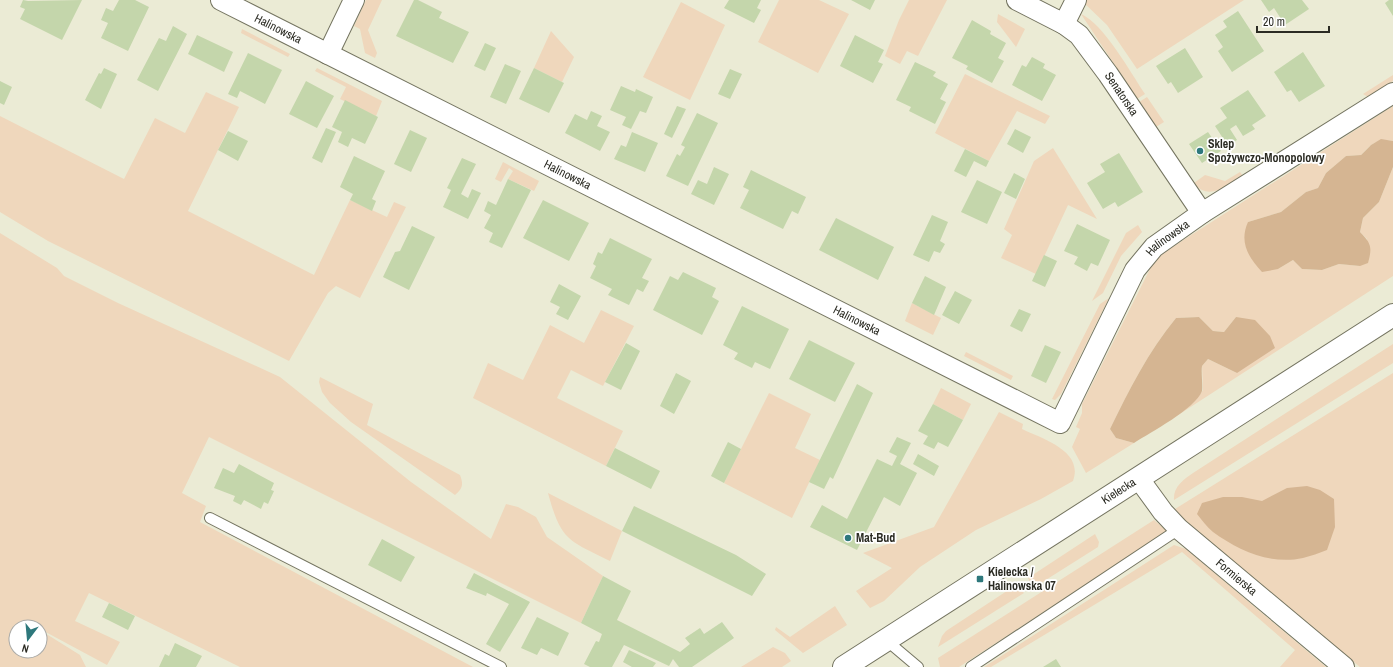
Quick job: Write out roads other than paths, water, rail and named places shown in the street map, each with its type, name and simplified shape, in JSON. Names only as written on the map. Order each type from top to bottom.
[{"type":"main road","name":"Kielecka","points":[[844,667],[1393,315]]},
{"type":"street","name":"Halinowska","points":[[221,0],[1060,423],[1135,270],[1144,257],[1160,242],[1202,213],[1393,93]]},
{"type":"street","points":[[328,54],[354,0]]},
{"type":"street","name":"Senatorska","points":[[1017,0],[1064,24],[1079,35],[1091,50],[1202,213]]},
{"type":"street","points":[[1064,24],[1076,0]]},
{"type":"street","name":"Formierska","points":[[1138,479],[1163,512],[1179,529],[1344,667]]},
{"type":"lane","points":[[210,518],[501,667]]},
{"type":"lane","points":[[970,667],[1179,529]]},
{"type":"lane","points":[[886,640],[918,667]]},
{"type":"place","name":"Sklep Spożywczo-Monopolowy","points":[[1200,151]]},
{"type":"place","name":"Mat-Bud","points":[[848,538]]},
{"type":"place","name":"Kielecka / Halinowska 07","points":[[980,579]]}]
